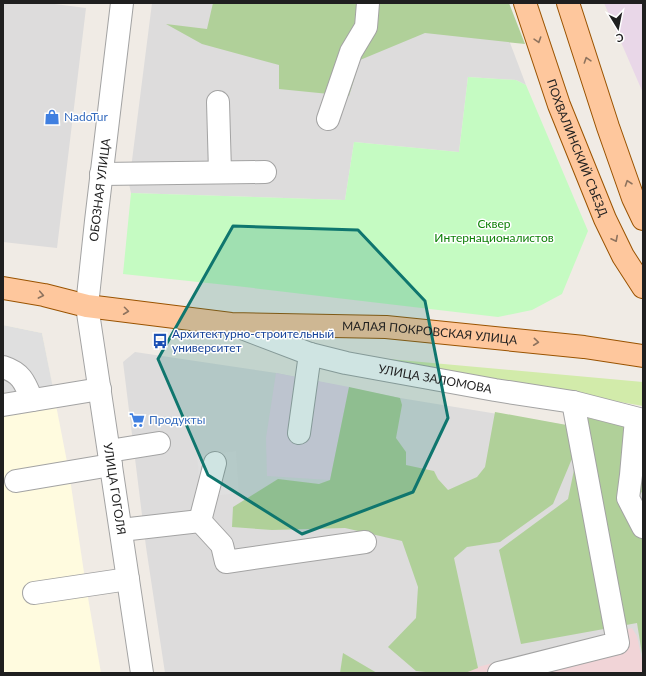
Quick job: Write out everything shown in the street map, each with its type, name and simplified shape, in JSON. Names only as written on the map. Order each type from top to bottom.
[{"type":"main road","name":"ПОХВАЛИНСКИЙ СЪЕЗД","points":[[525,3],[559,105],[604,219],[643,287]]},
{"type":"main road","points":[[568,3],[608,127],[633,198],[643,219]]},
{"type":"main road","name":"МАЛАЯ ПОКРОВСКАЯ УЛИЦА","points":[[3,288],[87,306],[231,324],[386,327],[584,347],[643,356]]},
{"type":"street","name":"ОБОЗНАЯ УЛИЦА","points":[[87,306],[101,174],[122,3]]},
{"type":"street","points":[[328,119],[351,52],[366,28],[368,3]]},
{"type":"street","points":[[218,102],[220,172]]},
{"type":"street","points":[[101,174],[265,172]]},
{"type":"street","name":"УЛИЦА ГОГОЛЯ","points":[[87,306],[142,673]]},
{"type":"street","name":"УЛИЦА ЗАЛОМОВА","points":[[231,324],[310,354],[346,363],[495,390],[573,402],[640,419]]},
{"type":"street","points":[[299,433],[310,354]]},
{"type":"street","points":[[3,367],[12,370],[24,381],[32,400]]},
{"type":"street","points":[[3,405],[100,389]]},
{"type":"street","points":[[499,673],[618,642],[573,402]]},
{"type":"street","points":[[640,419],[628,498],[643,527]]},
{"type":"street","points":[[16,481],[110,458],[159,442]]},
{"type":"street","points":[[200,521],[215,463]]},
{"type":"street","points":[[121,530],[200,521]]},
{"type":"street","points":[[200,521],[222,546],[226,562],[365,542]]},
{"type":"street","points":[[34,593],[128,579]]},
{"type":"highlighted area","points":[[233,226],[358,230],[425,301],[448,418],[413,492],[302,534],[208,475],[158,359]]},
{"type":"shaded area","points":[[3,3],[47,3],[86,8],[57,248],[3,242]]},
{"type":"shaded area","points":[[152,3],[495,3],[526,85],[516,80],[468,77],[459,152],[354,142],[345,200],[131,193],[129,184]]},
{"type":"shaded area","points":[[604,3],[643,3],[643,93]]},
{"type":"shaded area","points":[[3,325],[42,333],[69,472],[101,673],[3,673]]},
{"type":"shaded area","points":[[3,325],[42,333],[53,388],[3,393]]},
{"type":"shaded area","points":[[135,352],[276,373],[400,398],[572,426],[643,434],[643,673],[165,673],[146,547],[123,362]]},
{"type":"shaded area","points":[[276,373],[349,387],[330,480],[267,476],[266,438]]},
{"type":"shaded area","points":[[236,451],[239,493],[201,497],[197,456]]},
{"type":"shaded area","points":[[632,628],[637,636],[643,665],[643,673],[454,673]]},
{"type":"green space","points":[[213,3],[509,3],[525,44],[425,33],[360,60],[349,96],[279,89],[279,65],[202,44],[166,24],[207,29]]},
{"type":"green space","name":"Сквер Интернационалистов","points":[[468,77],[516,80],[526,85],[588,231],[562,294],[532,310],[498,317],[123,274],[131,193],[345,200],[354,142],[459,152]]},
{"type":"green space","points":[[355,356],[643,382],[643,406]]},
{"type":"green space","points":[[349,387],[400,398],[402,405],[396,438],[406,452],[406,465],[434,471],[438,479],[448,490],[477,477],[485,467],[495,412],[572,426],[577,451],[571,461],[553,504],[500,542],[467,547],[454,558],[478,668],[465,673],[435,673],[416,671],[388,647],[416,618],[418,587],[402,541],[345,528],[272,530],[232,527],[233,507],[278,479],[319,484],[330,480]]},
{"type":"green space","points":[[585,417],[643,431],[643,490],[636,501],[643,513],[643,660],[637,623],[521,644],[499,550],[568,499]]},
{"type":"green space","points":[[343,653],[377,673],[340,673]]},
{"type":"place","name":"NadoTur","points":[[52,117]]},
{"type":"place","name":"Архитектурно-строительный университет","points":[[160,341]]},
{"type":"place","name":"Продукты","points":[[137,420]]}]
